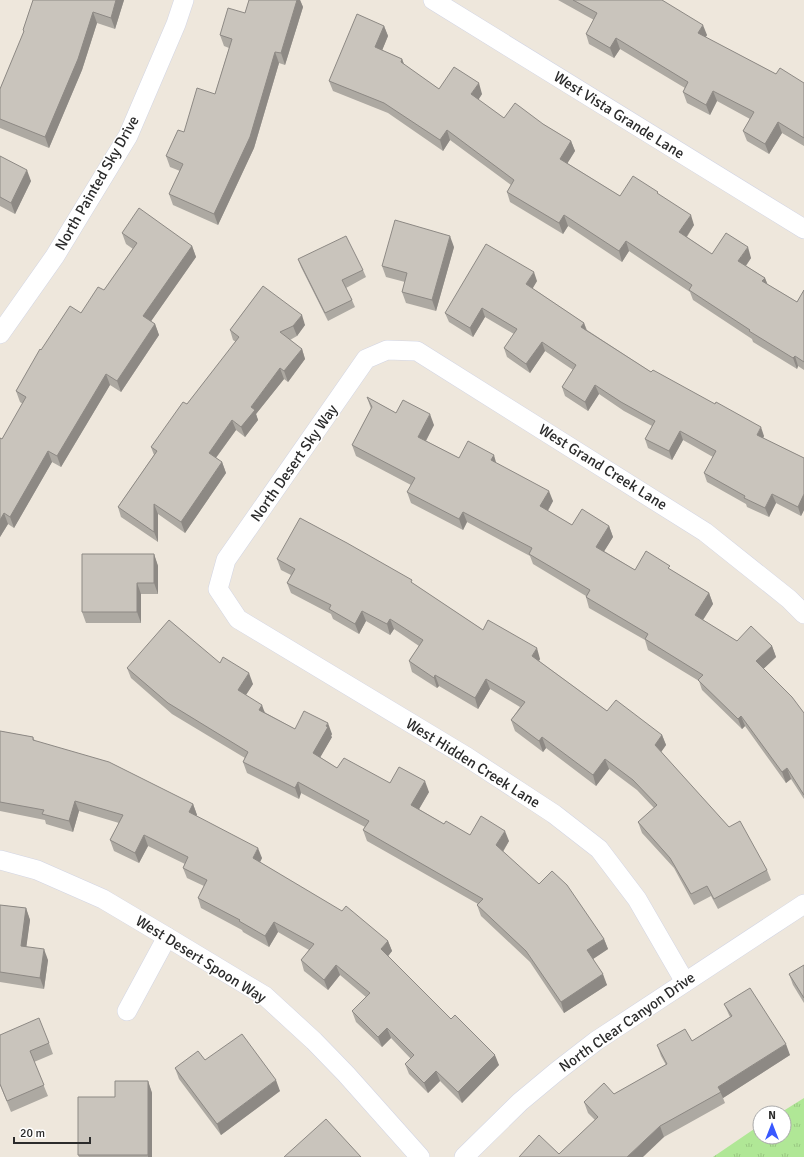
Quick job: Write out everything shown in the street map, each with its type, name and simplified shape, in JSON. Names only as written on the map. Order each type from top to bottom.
[{"type":"street","name":"North Painted Sky Drive","points":[[0,334],[55,256],[128,136],[176,24],[184,0]]},
{"type":"street","name":"West Vista Grande Lane","points":[[433,0],[804,229]]},
{"type":"street","name":"North Desert Sky Way","points":[[218,590],[226,560],[361,366],[366,359],[387,350]]},
{"type":"street","name":"West Grand Creek Lane","points":[[387,350],[417,350],[705,532],[788,599],[804,614]]},
{"type":"street","name":"West Hidden Creek Lane","points":[[218,590],[238,619],[466,757],[554,814],[599,849],[637,899],[685,982]]},
{"type":"street","name":"West Desert Spoon Way","points":[[0,860],[37,870],[103,899],[265,996],[314,1041],[346,1074],[420,1157]]},
{"type":"street","name":"North Clear Canyon Drive","points":[[464,1157],[520,1102],[596,1041],[804,904]]},
{"type":"street","points":[[127,1011],[167,937]]},
{"type":"green space","points":[[804,1098],[804,1157],[713,1157],[752,1130],[752,1145],[792,1145],[792,1106]]},
{"type":"building","points":[[33,0],[116,0],[111,18],[93,12],[78,59],[45,137],[0,119],[0,89],[24,31],[23,30]]},
{"type":"building","points":[[249,0],[297,0],[281,53],[275,52],[250,137],[214,214],[169,194],[183,164],[166,156],[178,130],[184,132],[197,88],[215,94],[232,39],[220,35],[228,8],[245,13]]},
{"type":"building","points":[[573,0],[662,0],[703,25],[698,33],[776,74],[780,68],[804,83],[804,138],[778,122],[765,144],[743,131],[754,112],[713,91],[706,105],[683,92],[688,82],[616,38],[610,48],[586,34],[597,13]]},
{"type":"building","points":[[357,14],[384,26],[375,47],[402,59],[401,62],[439,89],[454,67],[479,83],[471,94],[504,118],[515,103],[543,124],[571,141],[560,159],[620,196],[633,176],[691,215],[679,232],[712,254],[726,233],[748,247],[738,261],[765,278],[762,281],[797,302],[804,290],[804,362],[795,356],[793,358],[749,331],[750,330],[689,290],[692,285],[626,241],[619,251],[564,215],[559,223],[507,192],[514,180],[447,130],[440,140],[384,103],[329,81]]},
{"type":"building","points":[[0,156],[27,170],[11,203],[0,197]]},
{"type":"building","points":[[139,208],[192,246],[143,316],[155,324],[117,381],[106,374],[57,456],[48,451],[10,517],[4,513],[0,520],[0,438],[2,439],[26,397],[16,391],[40,349],[41,350],[70,306],[81,313],[98,287],[104,290],[137,243],[122,233]]},
{"type":"building","points":[[395,220],[450,236],[432,300],[402,292],[407,273],[382,266]]},
{"type":"building","points":[[346,236],[363,270],[342,280],[352,300],[325,313],[298,259]]},
{"type":"building","points":[[486,244],[534,272],[526,284],[584,323],[581,327],[651,372],[653,370],[761,427],[757,435],[804,458],[804,494],[798,507],[772,494],[765,508],[744,498],[745,496],[704,473],[716,451],[680,431],[669,451],[645,439],[655,421],[621,402],[595,385],[585,402],[562,387],[576,365],[542,342],[526,364],[504,348],[517,329],[482,308],[470,328],[445,313]]},
{"type":"building","points":[[263,286],[302,315],[293,326],[280,332],[302,349],[284,371],[280,368],[251,407],[255,410],[241,427],[232,420],[209,453],[222,462],[181,522],[154,504],[154,532],[118,507],[157,451],[151,447],[183,402],[187,404],[239,337],[230,330]]},
{"type":"building","points":[[367,397],[396,413],[403,400],[430,414],[418,437],[459,458],[468,441],[494,455],[491,460],[549,491],[540,506],[572,525],[582,509],[609,526],[596,547],[635,570],[646,551],[670,566],[668,568],[709,593],[695,615],[737,641],[751,626],[772,646],[756,661],[792,697],[804,713],[804,795],[787,768],[782,772],[741,716],[738,719],[698,680],[703,675],[645,639],[648,634],[586,597],[590,590],[529,554],[532,548],[463,512],[459,519],[407,492],[415,478],[352,445],[372,407]]},
{"type":"building","points":[[300,518],[412,580],[411,582],[483,630],[488,620],[537,648],[532,656],[607,711],[616,700],[662,735],[655,745],[729,827],[740,821],[767,870],[714,899],[707,886],[691,894],[670,858],[638,822],[657,805],[633,780],[605,759],[593,775],[542,737],[539,741],[511,720],[525,702],[486,679],[475,698],[435,675],[434,678],[409,661],[423,640],[390,619],[387,624],[362,611],[355,624],[329,609],[331,605],[287,583],[295,569],[277,559]]},
{"type":"building","points":[[82,554],[154,554],[154,583],[137,583],[137,612],[82,612]]},
{"type":"building","points":[[169,620],[220,663],[223,657],[249,673],[238,690],[262,705],[259,710],[295,729],[304,711],[328,723],[326,726],[328,727],[313,753],[337,768],[344,758],[390,783],[399,767],[425,781],[411,805],[444,824],[446,821],[470,835],[481,816],[505,831],[496,845],[539,884],[552,871],[567,885],[604,939],[587,950],[603,974],[561,1002],[526,951],[477,905],[483,899],[363,830],[369,821],[298,782],[295,788],[243,762],[248,752],[168,703],[127,668]]},
{"type":"building","points":[[0,731],[33,737],[33,740],[109,762],[193,804],[189,812],[258,848],[253,858],[342,911],[346,906],[388,941],[381,949],[451,1019],[455,1015],[495,1055],[458,1092],[436,1071],[424,1083],[405,1064],[414,1055],[387,1028],[378,1037],[352,1011],[370,993],[336,965],[324,980],[301,960],[314,944],[274,922],[265,936],[239,921],[240,920],[198,898],[207,880],[183,868],[188,857],[144,835],[135,853],[110,840],[123,815],[75,801],[69,821],[42,814],[44,810],[0,802]]},
{"type":"building","points":[[0,905],[26,908],[21,946],[44,949],[40,978],[0,972]]},
{"type":"building","points":[[804,965],[804,998],[789,974]]},
{"type":"building","points":[[750,988],[786,1044],[718,1087],[721,1092],[660,1126],[627,1157],[519,1157],[539,1135],[559,1154],[598,1117],[584,1102],[604,1083],[614,1094],[667,1064],[657,1045],[685,1029],[692,1041],[732,1016],[724,1004]]},
{"type":"building","points":[[39,1018],[49,1043],[30,1051],[44,1085],[7,1101],[0,1084],[0,1035]]},
{"type":"building","points":[[242,1034],[276,1080],[217,1124],[175,1068],[198,1051],[205,1060]]},
{"type":"building","points":[[115,1081],[148,1081],[148,1155],[78,1155],[78,1097],[115,1097]]},
{"type":"building","points":[[326,1119],[361,1157],[284,1157]]}]
